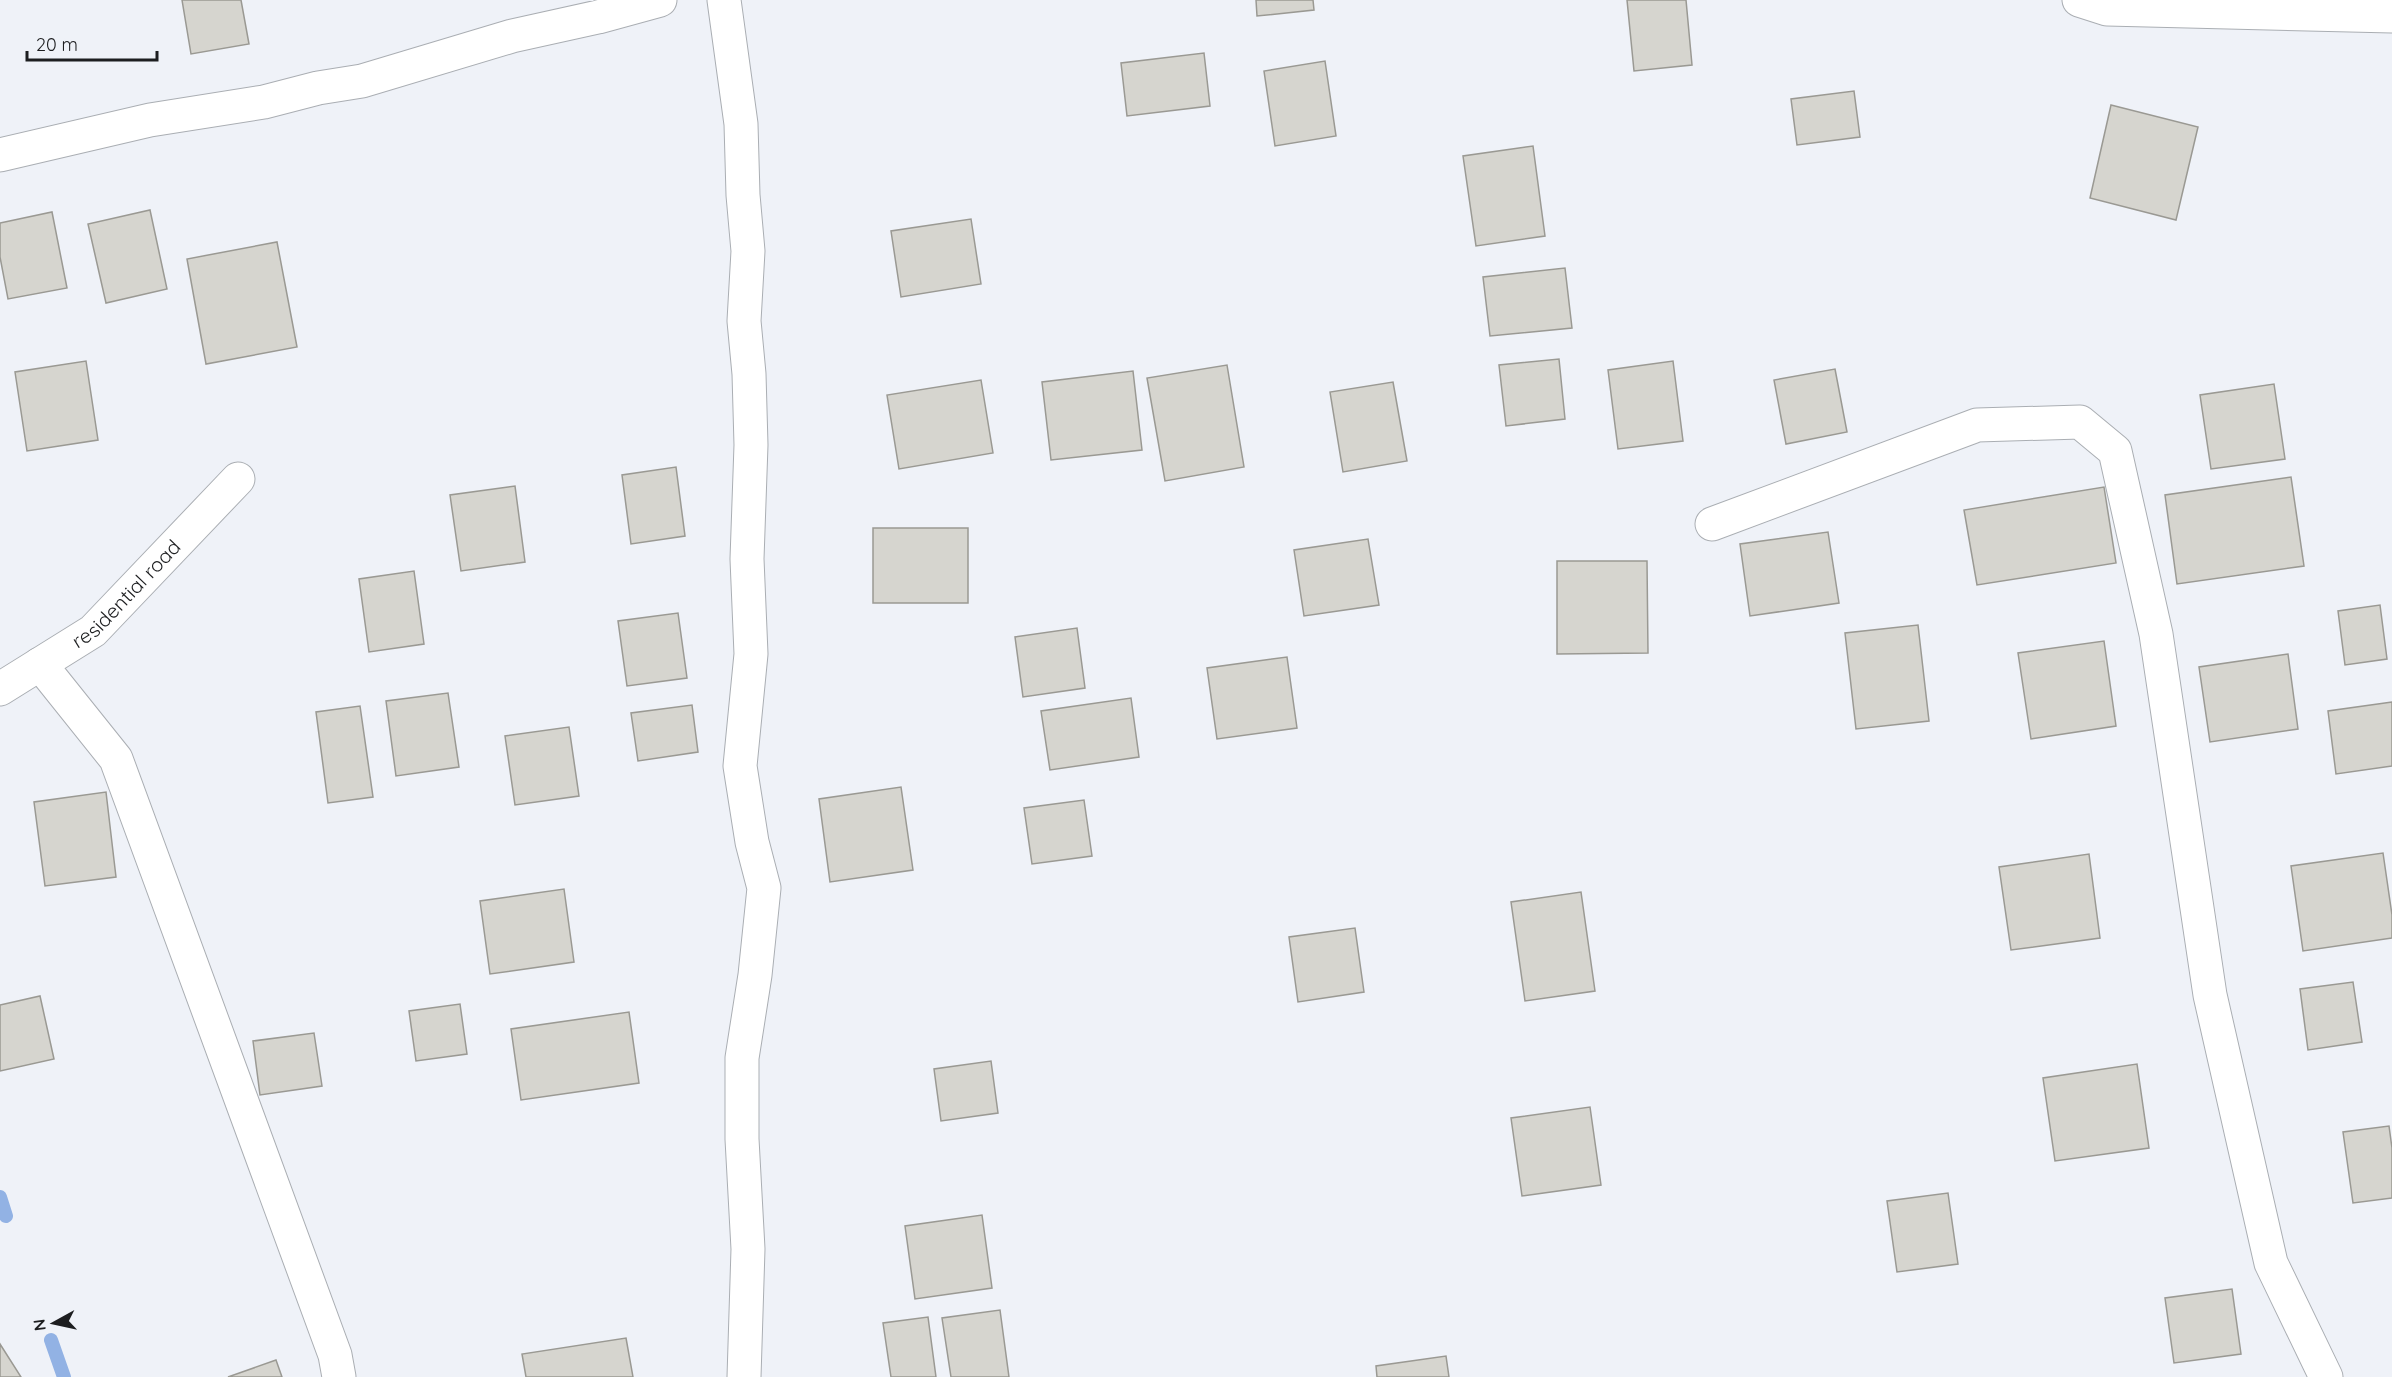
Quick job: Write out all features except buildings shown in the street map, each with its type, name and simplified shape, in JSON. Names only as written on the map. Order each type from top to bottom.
[{"type":"street","points":[[0,155],[150,120],[264,102],[318,88],[362,81],[512,36],[598,17],[660,0]]},
{"type":"street","points":[[724,0],[741,124],[743,195],[748,251],[744,321],[749,374],[751,445],[747,569],[752,654],[740,766],[752,842],[764,888],[755,975],[742,1058],[742,1139],[748,1249],[744,1377]]},
{"type":"street","points":[[2079,0],[2107,9],[2392,16]]},
{"type":"street","points":[[1712,524],[1977,425],[2080,422],[2115,451],[2156,634],[2210,995],[2271,1263],[2326,1377]]},
{"type":"street","name":"residential road","points":[[0,689],[93,631],[238,479]]},
{"type":"street","points":[[40,664],[116,759],[331,1344],[339,1377]]},
{"type":"waterway","points":[[0,1197],[6,1216]]},
{"type":"waterway","points":[[51,1340],[64,1377]]}]
